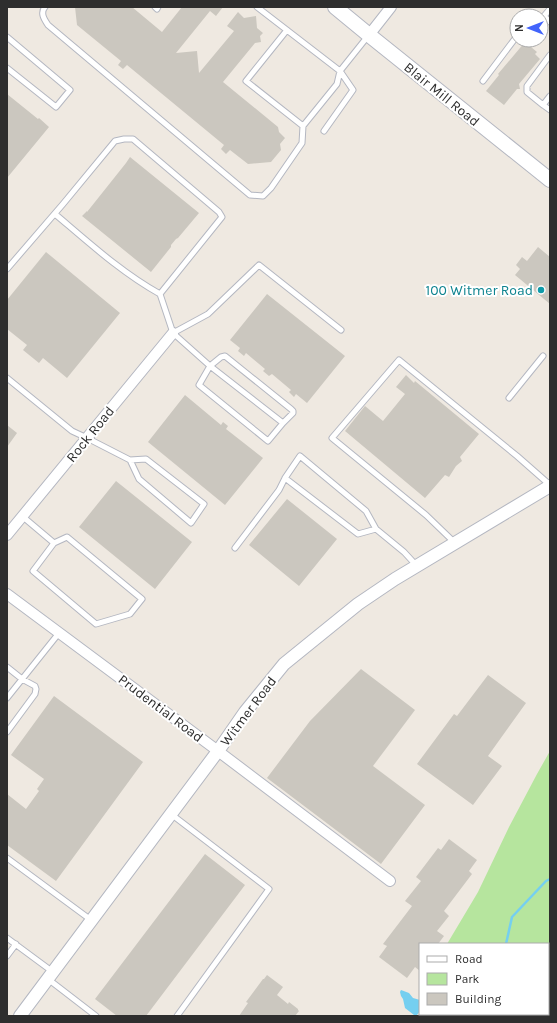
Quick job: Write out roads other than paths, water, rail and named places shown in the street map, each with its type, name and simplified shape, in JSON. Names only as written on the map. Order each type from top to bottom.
[{"type":"main road","name":"Blair Mill Road","points":[[335,7],[550,180]]},
{"type":"street","points":[[369,35],[391,7]]},
{"type":"street","name":"Rock Road","points":[[7,535],[173,333]]},
{"type":"street","name":"Witmer Road","points":[[20,1016],[218,751],[245,712],[284,664],[358,604],[417,566],[550,485]]},
{"type":"street","name":"Prudential Road","points":[[7,594],[390,881]]},
{"type":"lane","points":[[46,7],[44,9],[43,16],[48,25],[250,195],[264,196],[271,188],[302,143],[303,126],[337,84],[340,71],[369,35]]},
{"type":"lane","points":[[155,7],[157,9],[158,7]]},
{"type":"lane","points":[[257,7],[340,71],[353,90],[324,131]]},
{"type":"lane","points":[[288,30],[246,81],[303,126]]},
{"type":"lane","points":[[7,37],[70,90],[56,107],[7,68]]},
{"type":"lane","points":[[483,81],[509,47]]},
{"type":"lane","points":[[550,55],[527,86],[527,92],[550,110]]},
{"type":"lane","points":[[543,105],[550,96]]},
{"type":"lane","points":[[7,269],[55,214],[115,141],[133,139],[219,212],[222,217],[160,294]]},
{"type":"lane","points":[[55,214],[127,274],[160,294],[173,333],[210,366],[283,423]]},
{"type":"lane","points":[[173,333],[208,314],[259,265],[342,330]]},
{"type":"lane","points":[[225,356],[291,409],[293,414],[283,423],[268,441],[199,385],[210,366],[221,357],[225,356]]},
{"type":"lane","points":[[509,398],[543,356]]},
{"type":"lane","points":[[455,543],[426,515],[332,438],[399,360],[517,456],[550,485]]},
{"type":"lane","points":[[7,378],[72,431],[130,460],[146,459],[204,504],[191,523],[140,479],[130,460]]},
{"type":"lane","points":[[235,548],[279,490],[300,456],[366,511],[376,529],[404,552],[417,566]]},
{"type":"lane","points":[[286,478],[358,534],[376,529]]},
{"type":"lane","points":[[22,516],[54,543]]},
{"type":"lane","points":[[67,538],[142,599],[130,614],[96,624],[33,571],[54,543],[67,538]]},
{"type":"lane","points":[[7,698],[59,633]]},
{"type":"lane","points":[[7,667],[22,679],[35,686],[36,692],[7,732]]},
{"type":"lane","points":[[171,814],[269,889],[177,1016]]},
{"type":"lane","points":[[7,858],[91,921]]},
{"type":"lane","points":[[7,938],[16,944],[51,976],[90,1014],[96,1016]]},
{"type":"lane","points":[[7,956],[16,944]]},
{"type":"water","points":[[401,990],[409,993],[413,998],[419,1000],[419,1012],[417,1015],[414,1015],[405,1008],[400,992]]},
{"type":"waterway","points":[[506,943],[512,917],[546,881],[550,879]]},
{"type":"waterway","points":[[434,1015],[439,1016]]},
{"type":"place","name":"100 Witmer Road","points":[[541,290]]}]
